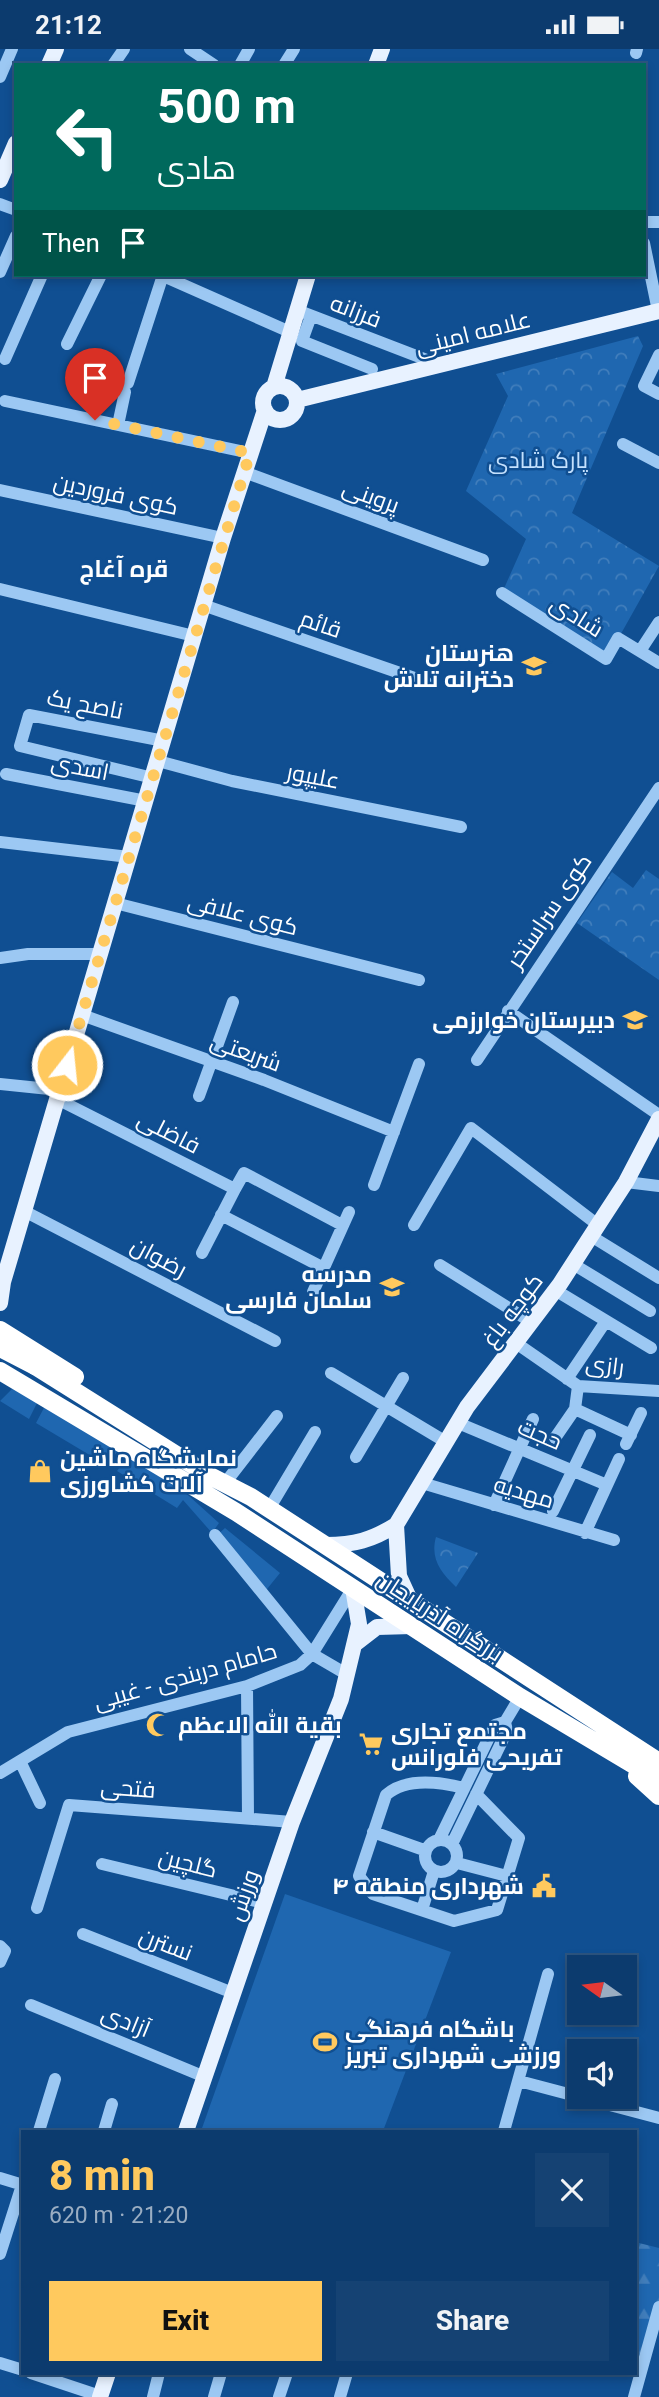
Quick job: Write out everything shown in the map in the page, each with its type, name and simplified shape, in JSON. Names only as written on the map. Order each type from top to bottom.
[{"type":"highway","points":[[0,1332],[0,1346]]},
{"type":"highway","name":"بزرگراه آذربایجان","points":[[0,1332],[32,1369],[251,1497],[659,1762]]},
{"type":"highway","name":"بزرگراه آذربایجان","points":[[0,1346],[206,1484],[236,1512],[520,1697],[619,1759],[659,1780]]},
{"type":"highway","name":"بزرگراه آذربایجان","points":[[0,1357],[32,1369],[214,1465],[251,1497]]},
{"type":"highway","name":"بزرگراه آذربایجان","points":[[0,1371],[32,1369]]},
{"type":"highway","name":"بزرگراه آذربایجان","points":[[632,1743],[659,1753]]},
{"type":"highway","name":"بزرگراه آذربایجان","points":[[619,1759],[659,1796]]},
{"type":"main road","points":[[0,180],[14,148]]},
{"type":"main road","points":[[0,1303],[5,1258],[24,1211],[223,538],[265,410],[267,393],[274,387],[290,333],[304,313],[308,277]]},
{"type":"main road","name":"علامه امینی","points":[[297,400],[659,311]]},
{"type":"main road","points":[[265,410],[271,418],[280,421],[289,418],[296,410],[297,400],[293,391],[284,386],[274,387]]},
{"type":"main road","name":"کوچه باغ","points":[[396,1525],[458,1423],[595,1231],[626,1182],[659,1117]]},
{"type":"main road","points":[[326,1545],[353,1545],[376,1538],[396,1525],[399,1576],[410,1600]]},
{"type":"main road","name":"ورزش","points":[[186,2130],[292,1822],[348,1675],[359,1624],[353,1588]]},
{"type":"main road","points":[[355,1644],[377,1627],[412,1626]]},
{"type":"main road","points":[[100,2396],[107,2375]]},
{"type":"street","points":[[0,76],[12,49]]},
{"type":"street","points":[[190,49],[211,63]]},
{"type":"street","points":[[0,272],[14,240]]},
{"type":"street","points":[[646,252],[659,311]]},
{"type":"street","points":[[5,359],[40,277]]},
{"type":"street","points":[[67,344],[100,277]]},
{"type":"street","points":[[118,425],[161,277]]},
{"type":"street","points":[[166,277],[290,333]]},
{"type":"street","points":[[304,313],[302,341],[372,369]]},
{"type":"street","name":"فرزانه","points":[[304,313],[440,365]]},
{"type":"street","points":[[659,355],[643,386],[659,394]]},
{"type":"street","points":[[5,401],[250,453]]},
{"type":"street","points":[[623,444],[659,463]]},
{"type":"street","name":"پروینی","points":[[244,472],[483,560]]},
{"type":"street","name":"کوی فروردین","points":[[0,490],[223,538]]},
{"type":"street","points":[[0,589],[194,636]]},
{"type":"street","name":"شادی","points":[[502,593],[606,659],[618,638],[659,663]]},
{"type":"street","name":"قائم","points":[[204,605],[426,682]]},
{"type":"street","points":[[640,651],[659,622]]},
{"type":"street","name":"ناصح یک","points":[[153,778],[20,746],[29,715],[163,741]]},
{"type":"street","name":"علیپور","points":[[158,761],[243,783],[461,827]]},
{"type":"street","name":"اسدی","points":[[6,774],[146,801]]},
{"type":"street","name":"کوی سراستخر","points":[[477,1061],[659,787]]},
{"type":"street","points":[[0,842],[129,856]]},
{"type":"street","name":"کوی علافی","points":[[115,903],[419,980]]},
{"type":"street","points":[[0,958],[28,954],[100,954]]},
{"type":"street","points":[[200,1096],[233,1002]]},
{"type":"street","points":[[508,1011],[659,1117]]},
{"type":"street","name":"شریعتی","points":[[82,1015],[214,1062],[394,1132]]},
{"type":"street","points":[[374,1185],[419,1064]]},
{"type":"street","points":[[0,1084],[58,1094]]},
{"type":"street","name":"فاضلی","points":[[58,1094],[235,1189]]},
{"type":"street","points":[[414,1225],[471,1128],[595,1231],[659,1278]]},
{"type":"street","points":[[202,1253],[244,1173],[342,1224]]},
{"type":"street","points":[[626,1182],[659,1186]]},
{"type":"street","name":"رضوان","points":[[24,1211],[275,1341]]},
{"type":"street","points":[[313,1292],[349,1212]]},
{"type":"street","points":[[221,1215],[324,1268]]},
{"type":"street","points":[[573,1264],[650,1311]]},
{"type":"street","points":[[439,1265],[531,1322]]},
{"type":"street","points":[[555,1290],[651,1348]]},
{"type":"street","points":[[555,1438],[575,1409],[572,1383],[606,1321]]},
{"type":"street","name":"رازی","points":[[516,1343],[572,1383],[659,1391]]},
{"type":"street","points":[[331,1373],[446,1442]]},
{"type":"street","points":[[356,1457],[404,1378]]},
{"type":"street","points":[[575,1409],[628,1440],[641,1413]]},
{"type":"street","points":[[229,1478],[277,1416]]},
{"type":"street","points":[[494,1505],[533,1419]]},
{"type":"street","name":"حجت","points":[[458,1423],[607,1485]]},
{"type":"street","points":[[269,1509],[316,1432]]},
{"type":"street","points":[[553,1511],[590,1435]]},
{"type":"street","points":[[585,1533],[619,1459]]},
{"type":"street","name":"مهدیه","points":[[422,1483],[614,1540]]},
{"type":"street","points":[[215,1535],[312,1654],[348,1675]]},
{"type":"street","name":"حامام دربندی - غیبی","points":[[0,1773],[68,1732],[247,1686],[300,1665],[312,1654],[353,1588]]},
{"type":"street","points":[[247,1686],[248,1818]]},
{"type":"street","points":[[439,1840],[507,1731],[505,1722],[520,1697]]},
{"type":"street","points":[[20,1761],[40,1803]]},
{"type":"street","points":[[438,1781],[470,1791],[520,1838],[497,1910],[454,1921],[373,1894],[359,1875],[373,1832],[386,1795],[395,1787],[438,1781]]},
{"type":"street","points":[[452,1844],[470,1791]]},
{"type":"street","name":"فتحی","points":[[37,1908],[69,1805],[292,1822]]},
{"type":"street","points":[[373,1832],[424,1850]]},
{"type":"street","points":[[439,1840],[452,1844],[458,1853],[457,1863],[448,1872],[434,1871],[424,1862],[424,1850],[430,1843],[439,1840]]},
{"type":"street","points":[[457,1863],[507,1876]]},
{"type":"street","name":"گلچین","points":[[102,1864],[264,1903]]},
{"type":"street","points":[[422,1910],[434,1871]]},
{"type":"street","name":"نسترن","points":[[83,1934],[233,1993]]},
{"type":"street","points":[[0,1946],[5,1951],[0,1962]]},
{"type":"street","points":[[505,2130],[548,1974]]},
{"type":"street","name":"آزادی","points":[[31,2005],[205,2077]]},
{"type":"street","points":[[39,2130],[55,2079]]},
{"type":"street","points":[[519,2081],[659,2118]]},
{"type":"street","points":[[104,2130],[112,2103]]},
{"type":"street","points":[[0,2178],[21,2184]]},
{"type":"street","points":[[0,2254],[21,2187]]},
{"type":"street","points":[[634,2397],[639,2366],[659,2307]]},
{"type":"street","points":[[0,2363],[21,2369]]},
{"type":"street","points":[[37,2375],[100,2396]]},
{"type":"street","points":[[153,2397],[158,2375]]},
{"type":"street","points":[[214,2397],[220,2375]]},
{"type":"street","points":[[286,2375],[280,2395],[294,2397]]},
{"type":"street","points":[[340,2397],[346,2375]]},
{"type":"green space","name":"پارک شادی","points":[[638,336],[643,346],[572,513],[659,566],[609,655],[502,593],[526,539],[466,491],[508,396],[496,374]]},
{"type":"green space","points":[[646,870],[659,879],[659,980],[577,923],[612,872],[633,888]]},
{"type":"green space","points":[[12,1389],[39,1399],[29,1419],[0,1401]]},
{"type":"green space","points":[[46,1404],[118,1450],[108,1466],[36,1423]]},
{"type":"green space","points":[[129,1455],[189,1496],[219,1523],[212,1533],[183,1500],[177,1508],[117,1471]]},
{"type":"green space","points":[[225,1528],[280,1573],[263,1594],[216,1536]]},
{"type":"green space","points":[[436,1537],[478,1553],[456,1587],[438,1565],[434,1552]]},
{"type":"green space","name":"باشگاه فرهنگی ورزشی شهرداری تبریز","points":[[285,1894],[451,1952],[383,2130],[201,2130]]},
{"type":"green space","points":[[637,2242],[659,2248],[659,2307],[643,2365],[637,2364]]},
{"type":"place","name":"هنرستان دخترانه تلاش","points":[[534,666]]},
{"type":"place","name":"دبیرستان خوارزمی","points":[[635,1020]]},
{"type":"place","name":"مدرسه سلمان فارسی","points":[[392,1287]]},
{"type":"place","name":"نمایشگاه ماشین آلات کشاورزی","points":[[40,1471]]},
{"type":"place","name":"بقیة الله الاعظم","points":[[158,1725]]},
{"type":"place","name":"مجتمع تجاری تفریحی فلورانس","points":[[371,1744]]},
{"type":"place","name":"شهرداری منطقه ۴","points":[[544,1886]]},
{"type":"place","name":"باشگاه فرهنگی ورزشی شهرداری تبریز","points":[[325,2042]]},
{"type":"district","name":"قره آغاج","points":[[124,569]]},
{"type":"route","points":[[67,1065],[250,453],[95,420]]}]
